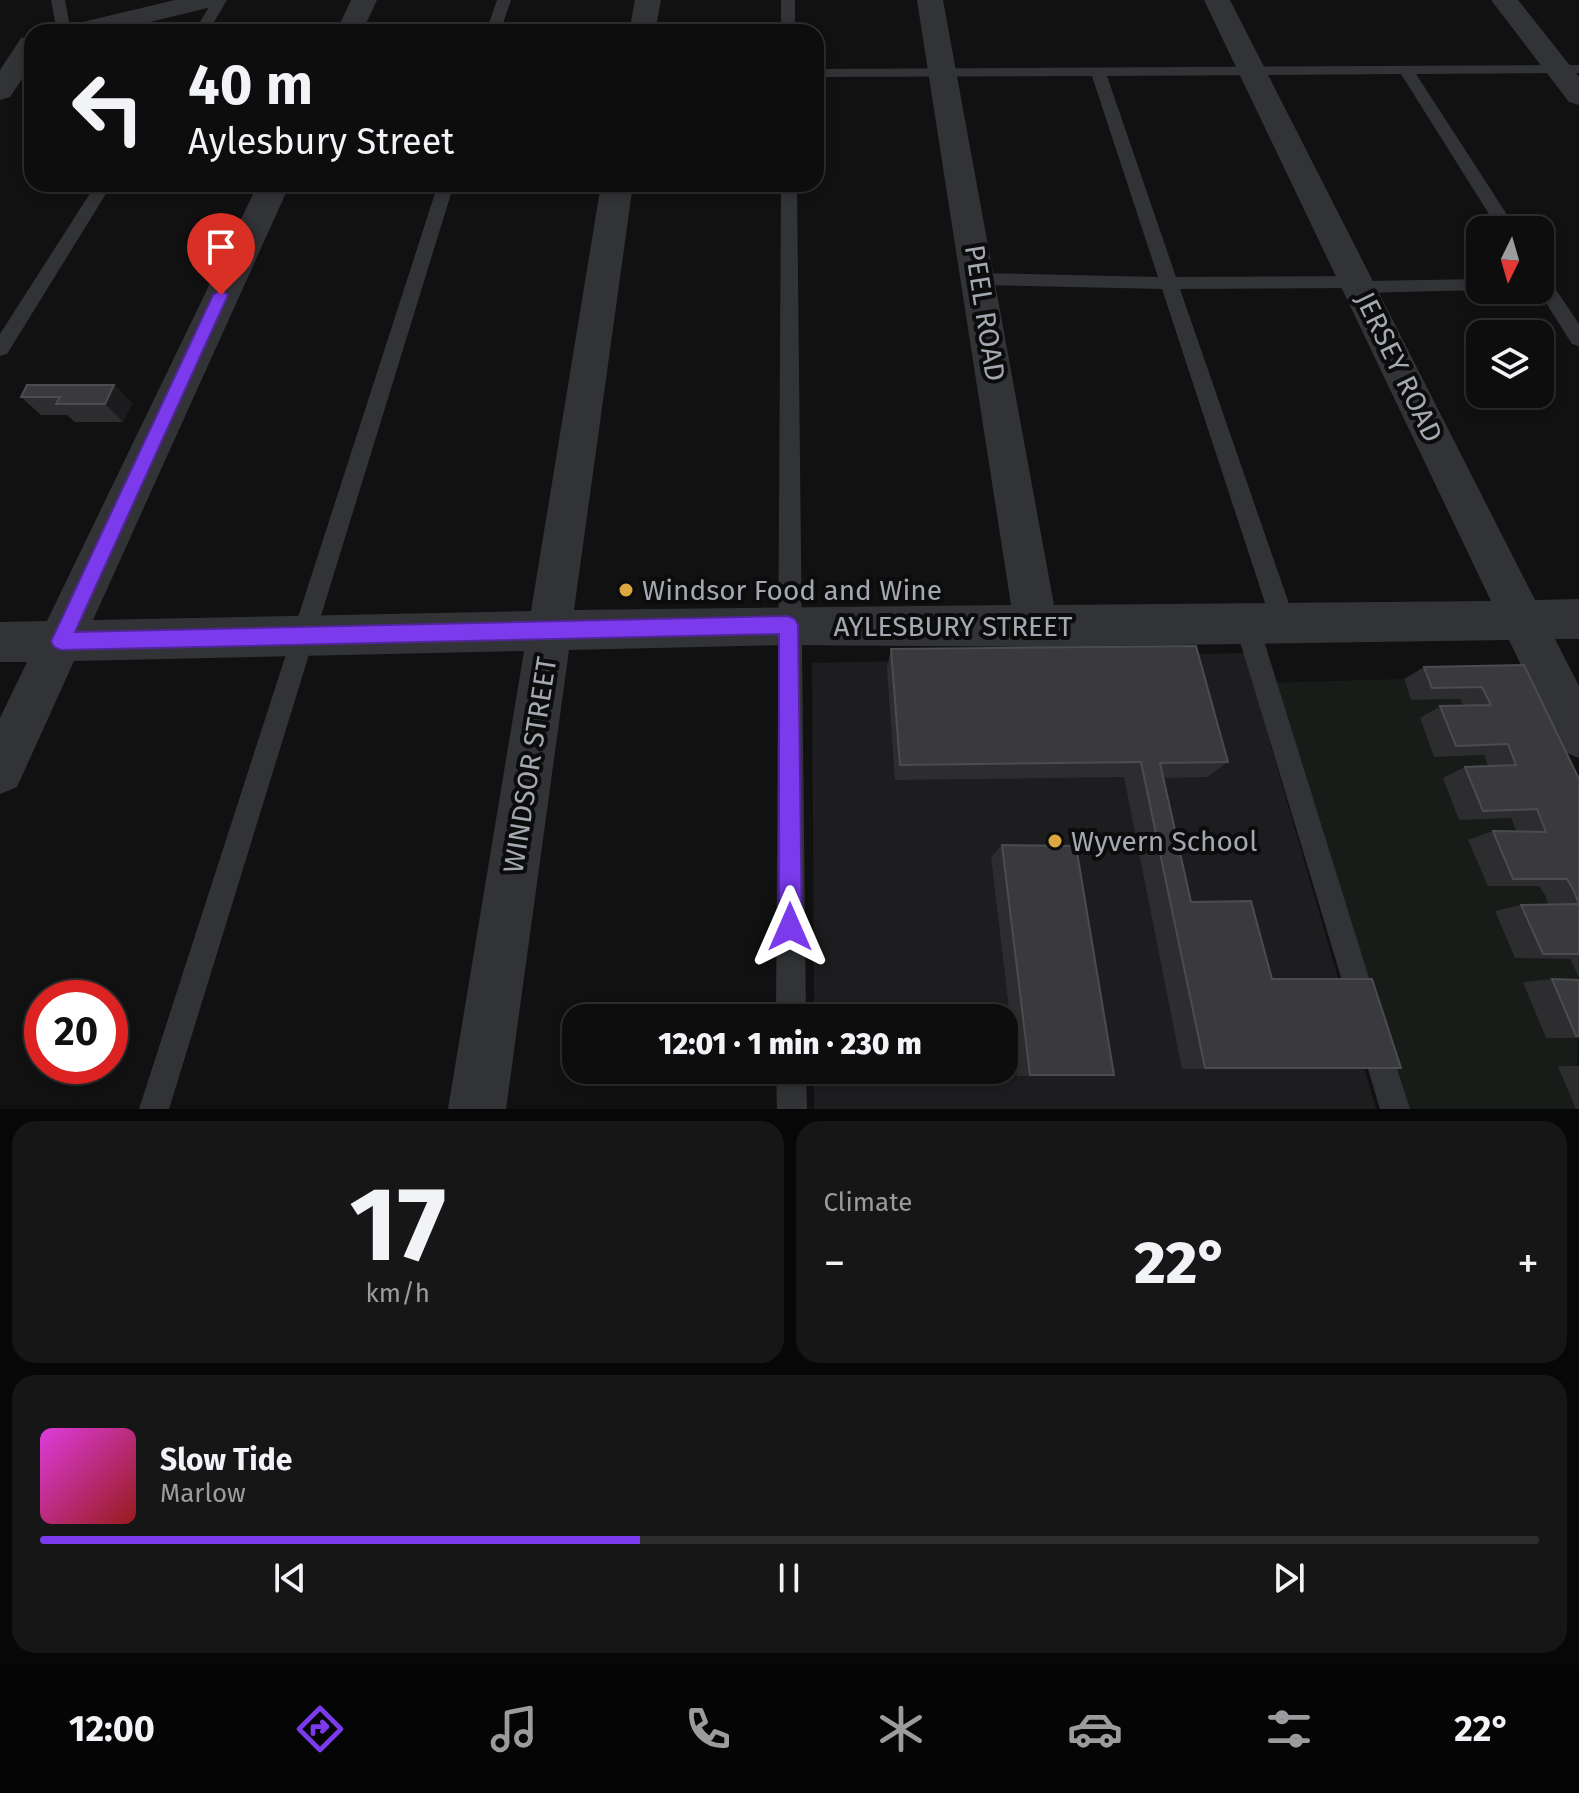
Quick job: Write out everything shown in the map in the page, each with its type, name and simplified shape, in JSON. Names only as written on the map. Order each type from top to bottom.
[{"type":"street","points":[[109,24],[207,0]]},
{"type":"street","points":[[353,24],[364,0]]},
{"type":"street","points":[[644,24],[648,0]]},
{"type":"street","name":"PEEL ROAD","points":[[930,0],[945,73],[1036,627]]},
{"type":"street","name":"JERSEY ROAD","points":[[1217,0],[1579,735]]},
{"type":"street","points":[[1504,0],[1568,69],[1579,96]]},
{"type":"street","points":[[0,52],[24,46]]},
{"type":"street","points":[[0,91],[24,55]]},
{"type":"street","points":[[0,770],[270,192]]},
{"type":"street","name":"WINDSOR STREET","points":[[477,1109],[616,192]]},
{"type":"street","name":"AYLESBURY STREET","points":[[0,642],[788,625],[1036,627],[1579,619]]},
{"type":"lane","points":[[58,0],[62,24]]},
{"type":"lane","points":[[206,24],[220,0]]},
{"type":"lane","points":[[496,24],[504,0]]},
{"type":"lane","points":[[788,0],[788,24]]},
{"type":"lane","points":[[824,73],[1568,69]]},
{"type":"lane","points":[[1406,70],[1499,216]]},
{"type":"lane","points":[[1098,72],[1167,283],[1265,625],[1395,1109]]},
{"type":"lane","points":[[0,349],[99,192]]},
{"type":"lane","points":[[154,1109],[443,192]]},
{"type":"lane","points":[[789,192],[791,1004]]},
{"type":"lane","points":[[979,279],[1466,285]]},
{"type":"lane","points":[[1554,302],[1579,339]]},
{"type":"lane","points":[[791,1084],[792,1109]]},
{"type":"shaded area","name":"Wyvern School","points":[[1244,653],[1376,1109],[814,1109],[814,1084],[1018,1084],[1018,1004],[814,1004],[812,663]]},
{"type":"shaded area","points":[[1404,679],[1411,700],[1460,699],[1468,717],[1420,718],[1434,757],[1484,755],[1546,897],[1551,911],[1515,958],[1570,959],[1579,979],[1576,1109],[1395,1109],[1265,683]]},
{"type":"building","points":[[27,385],[114,385],[105,404],[56,404],[60,397],[21,397]]},
{"type":"building","points":[[1196,646],[1228,762],[1160,763],[1191,902],[1251,901],[1272,979],[1372,979],[1401,1068],[1205,1068],[1141,762],[900,765],[891,649]]},
{"type":"building","points":[[1524,665],[1579,779],[1579,904],[1567,879],[1513,879],[1493,831],[1546,832],[1537,809],[1483,811],[1465,767],[1516,765],[1508,744],[1456,746],[1440,706],[1491,705],[1482,687],[1432,688],[1424,667]]},
{"type":"building","points":[[1002,845],[1076,846],[1114,1075],[1030,1075]]},
{"type":"building","points":[[1579,904],[1579,954],[1543,954],[1521,905]]},
{"type":"building","points":[[1552,979],[1579,980],[1579,1036],[1576,1036]]},
{"type":"place","name":"Windsor Food and Wine","points":[[626,590]]},
{"type":"place","name":"Wyvern School","points":[[1055,841]]},
{"type":"route","points":[[221,295],[61,641],[788,625],[790,927]]}]
